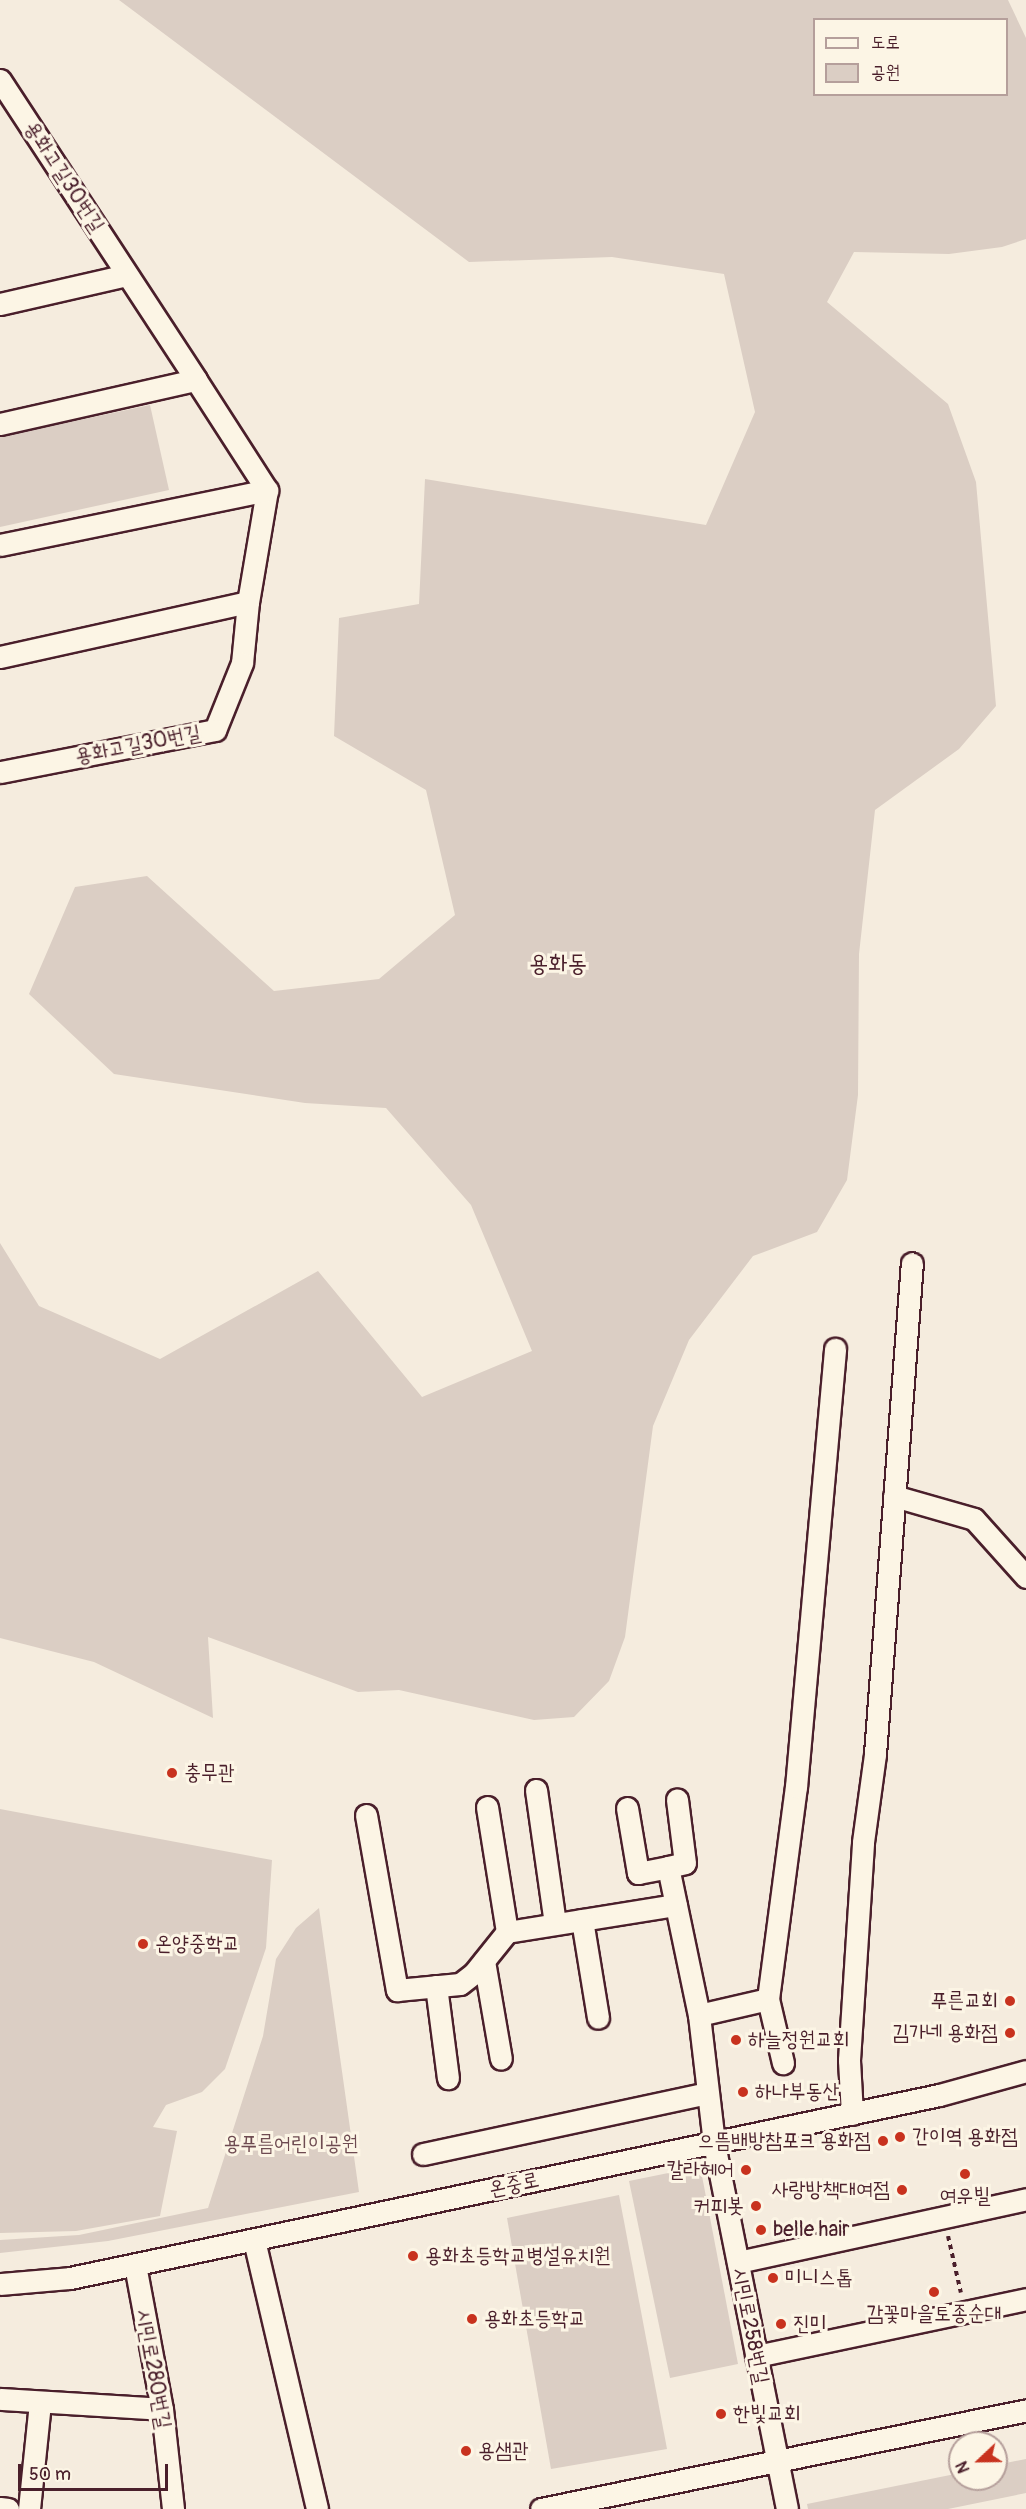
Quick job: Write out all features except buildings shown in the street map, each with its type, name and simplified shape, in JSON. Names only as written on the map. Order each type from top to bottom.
[{"type":"street","name":"용화고길30번길","points":[[0,80],[267,490],[248,602],[242,663],[215,730],[0,772]]},
{"type":"street","points":[[0,304],[127,275]]},
{"type":"street","points":[[0,424],[196,380]]},
{"type":"street","points":[[0,545],[267,490]]},
{"type":"street","points":[[0,657],[248,602]]},
{"type":"street","points":[[852,2114],[849,2060],[863,1842],[875,1754],[912,1263]]},
{"type":"street","points":[[783,2063],[768,1999],[796,1787],[835,1349]]},
{"type":"street","points":[[894,1496],[974,1519],[1026,1577]]},
{"type":"street","points":[[536,1790],[555,1924]]},
{"type":"street","points":[[627,1808],[638,1873],[685,1863],[677,1800]]},
{"type":"street","points":[[487,1807],[507,1932]]},
{"type":"street","points":[[366,1815],[398,1990],[459,1984],[484,1961],[507,1932],[676,1905]]},
{"type":"street","name":"시민로258번길","points":[[668,1868],[699,2015],[714,2143],[787,2509]]},
{"type":"street","points":[[582,1920],[598,2018]]},
{"type":"street","points":[[484,1961],[501,2059]]},
{"type":"street","points":[[436,1986],[448,2078]]},
{"type":"street","points":[[699,2015],[768,1999]]},
{"type":"street","name":"온중로","points":[[0,2284],[65,2279],[135,2265],[939,2095],[1026,2070]]},
{"type":"street","points":[[423,2154],[707,2093]]},
{"type":"street","points":[[738,2262],[1026,2199]]},
{"type":"street","points":[[254,2240],[317,2509]]},
{"type":"street","name":"시민로280번길","points":[[135,2265],[162,2409],[173,2509]]},
{"type":"street","points":[[756,2356],[1026,2299]]},
{"type":"street","points":[[0,2399],[162,2409]]},
{"type":"street","points":[[29,2509],[40,2403]]},
{"type":"street","points":[[541,2509],[1026,2410]]},
{"type":"street","points":[[0,2508],[8,2509]]},
{"type":"path","points":[[945,2217],[964,2312]]},
{"type":"green space","points":[[119,0],[1008,0],[1026,38],[1026,239],[1002,247],[949,254],[854,252],[827,302],[948,404],[976,482],[996,706],[959,749],[875,810],[859,954],[858,1095],[847,1180],[817,1232],[753,1256],[689,1340],[653,1426],[625,1637],[609,1681],[574,1717],[534,1720],[399,1690],[358,1692],[208,1637],[213,1718],[94,1662],[0,1638],[0,1243],[39,1306],[160,1359],[318,1271],[422,1397],[532,1351],[471,1205],[386,1108],[305,1103],[114,1074],[29,994],[75,887],[147,876],[274,991],[379,979],[455,915],[426,790],[334,736],[339,618],[419,604],[425,479],[706,525],[755,412],[724,274],[612,257],[469,262]]},
{"type":"green space","points":[[150,405],[169,490],[0,527],[0,437]]},
{"type":"green space","points":[[0,1809],[272,1860],[266,1948],[225,2069],[202,2092],[166,2105],[153,2127],[177,2131],[160,2216],[76,2231],[0,2233]]},
{"type":"green space","name":"용푸름어린이공원","points":[[319,1908],[359,2192],[108,2241],[0,2253],[0,2240],[79,2235],[208,2208],[263,2036],[276,1959],[296,1928]]},
{"type":"green space","points":[[688,2169],[702,2176],[738,2364],[670,2378],[629,2181]]},
{"type":"green space","points":[[619,2195],[667,2449],[551,2469],[507,2218]]},
{"type":"green space","points":[[1026,2459],[1026,2493],[948,2509],[808,2509],[807,2504],[948,2475],[948,2491],[1008,2491],[1008,2463]]},
{"type":"place","name":"충무관","points":[[172,1773]]},
{"type":"place","name":"온양중학교","points":[[143,1944]]},
{"type":"place","name":"푸른교회","points":[[1010,2001]]},
{"type":"place","name":"김가네 용화점","points":[[1010,2033]]},
{"type":"place","name":"하늘정원교회","points":[[736,2040]]},
{"type":"place","name":"하나부동산","points":[[743,2092]]},
{"type":"place","name":"간이역 용화점","points":[[900,2137]]},
{"type":"place","name":"으뜸배방참포크 용화점","points":[[883,2141]]},
{"type":"place","name":"칼라헤어","points":[[746,2170]]},
{"type":"place","name":"여우빌","points":[[965,2174]]},
{"type":"place","name":"사랑방책대여점","points":[[902,2190]]},
{"type":"place","name":"커피봇","points":[[756,2206]]},
{"type":"place","name":"belle hair","points":[[761,2230]]},
{"type":"place","name":"용화초등학교병설유치원","points":[[413,2256]]},
{"type":"place","name":"미니스톱","points":[[773,2278]]},
{"type":"place","name":"감꽃마을토종순대","points":[[934,2292]]},
{"type":"place","name":"용화초등학교","points":[[472,2319]]},
{"type":"place","name":"진미","points":[[781,2324]]},
{"type":"place","name":"한빛교회","points":[[721,2414]]},
{"type":"place","name":"용샘관","points":[[466,2451]]},
{"type":"district","name":"용화동","points":[[558,964]]}]
